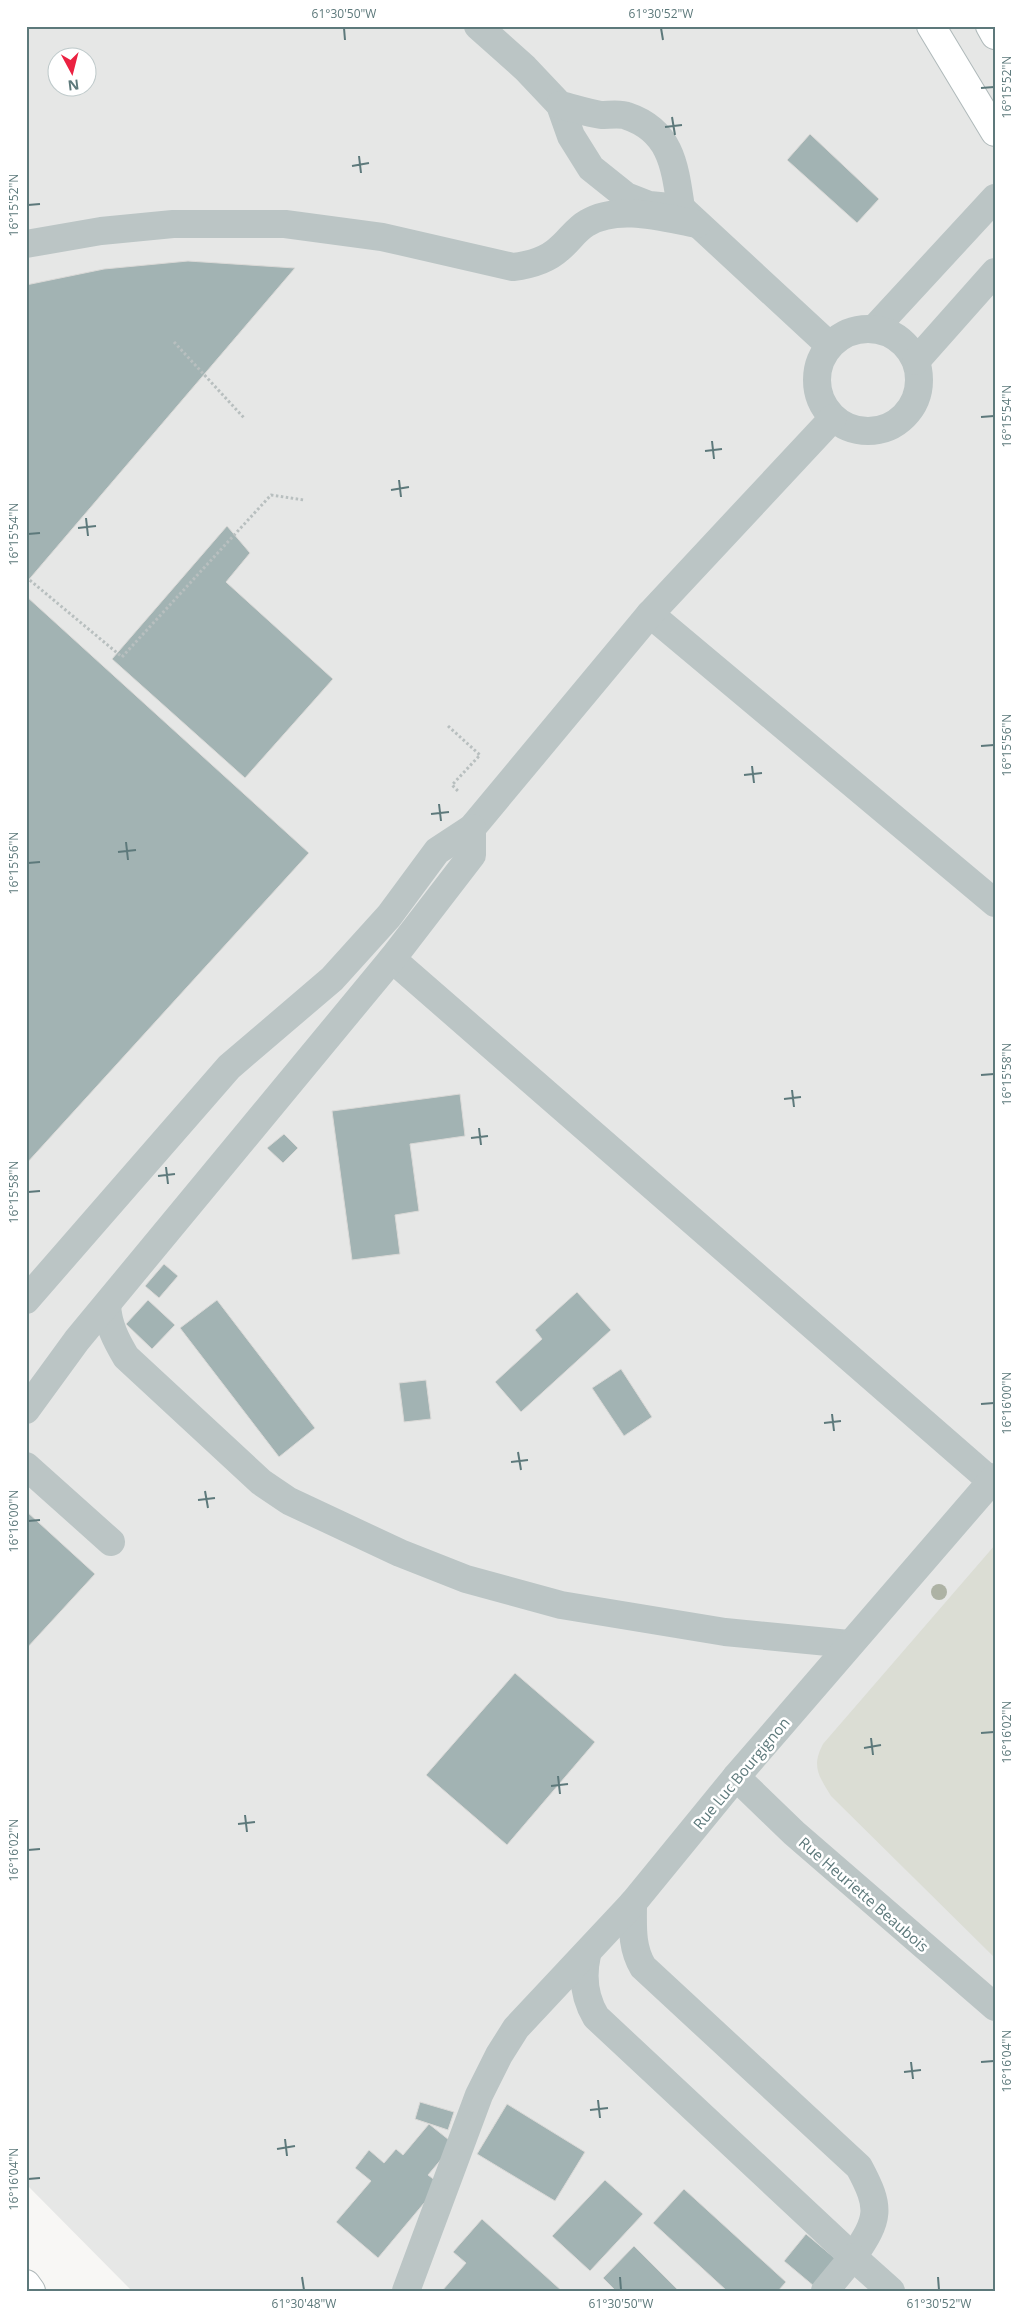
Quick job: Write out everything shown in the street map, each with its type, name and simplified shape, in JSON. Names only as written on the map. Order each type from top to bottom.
[{"type":"main road","points":[[931,26],[995,132]]},
{"type":"main road","points":[[990,26],[995,35]]},
{"type":"main road","points":[[26,2284],[30,2291]]},
{"type":"street","points":[[478,26],[525,68],[560,105],[572,136],[591,168],[626,196],[648,205],[689,216],[829,345]]},
{"type":"street","points":[[560,105],[600,115],[626,115],[649,127],[663,139],[689,216]]},
{"type":"street","points":[[874,329],[995,198]]},
{"type":"street","points":[[26,244],[101,231],[173,224],[285,224],[382,237],[513,267],[529,265],[545,259],[559,250],[586,223],[599,217],[616,214],[689,216]]},
{"type":"street","points":[[916,361],[995,272]]},
{"type":"street","points":[[858,329],[874,329],[892,335],[906,346],[916,361],[920,380],[916,400],[904,416],[888,427],[869,432],[849,428],[832,418],[821,401],[816,382],[819,362],[829,345],[842,335],[858,329]]},
{"type":"street","points":[[26,1300],[229,1067],[332,979],[389,916],[437,851],[478,821],[650,614],[832,418]]},
{"type":"street","points":[[650,614],[995,903]]},
{"type":"street","points":[[26,1410],[77,1340],[392,959],[472,855],[478,821]]},
{"type":"street","points":[[392,959],[993,1479]]},
{"type":"street","points":[[107,1305],[107,1317],[114,1337],[126,1356],[261,1482],[289,1501],[400,1553],[466,1579],[561,1605],[725,1632],[849,1644]]},
{"type":"street","points":[[26,1466],[111,1542]]},
{"type":"street","name":"Rue Luc Bourgignon","points":[[406,2291],[479,2096],[499,2055],[516,2028],[587,1955],[633,1903],[736,1777],[993,1479]]},
{"type":"street","name":"Rue Heuriette Beaubois","points":[[736,1777],[794,1833],[995,2007]]},
{"type":"street","points":[[633,1903],[633,1940],[636,1954],[643,1967],[859,2167],[873,2194],[876,2212],[867,2237],[825,2291]]},
{"type":"street","points":[[587,1955],[583,1973],[586,1995],[596,2016],[891,2291]]},
{"type":"path","points":[[174,342],[245,419]]},
{"type":"path","points":[[26,576],[122,656],[271,495],[304,500]]},
{"type":"path","points":[[448,726],[480,755],[452,786],[478,821]]},
{"type":"shaded area","points":[[26,26],[995,26],[995,2291],[132,2291],[26,2184]]},
{"type":"shaded area","points":[[995,1545],[995,1958],[831,1796],[820,1777],[817,1765],[819,1752],[823,1744]]},
{"type":"building","points":[[810,134],[879,199],[857,223],[787,160]]},
{"type":"building","points":[[188,261],[295,268],[26,583],[26,285],[104,269]]},
{"type":"building","points":[[227,526],[250,553],[226,582],[333,679],[245,778],[112,659]]},
{"type":"building","points":[[26,596],[309,853],[26,1164]]},
{"type":"building","points":[[460,1094],[465,1136],[410,1144],[419,1211],[395,1215],[400,1254],[352,1260],[332,1111]]},
{"type":"building","points":[[284,1134],[298,1148],[283,1163],[267,1148]]},
{"type":"building","points":[[164,1264],[178,1276],[159,1298],[145,1286]]},
{"type":"building","points":[[577,1292],[611,1330],[521,1412],[495,1382],[542,1339],[535,1330]]},
{"type":"building","points":[[148,1300],[175,1325],[152,1349],[126,1324]]},
{"type":"building","points":[[217,1300],[315,1428],[279,1457],[180,1328]]},
{"type":"building","points":[[621,1369],[652,1417],[624,1436],[592,1388]]},
{"type":"building","points":[[426,1380],[431,1419],[404,1422],[399,1383]]},
{"type":"building","points":[[26,1511],[95,1574],[26,1649]]},
{"type":"building","points":[[515,1673],[595,1742],[507,1845],[426,1775]]},
{"type":"building","points":[[420,2102],[454,2112],[448,2130],[415,2119]]},
{"type":"building","points":[[507,2104],[585,2152],[555,2201],[477,2154]]},
{"type":"building","points":[[429,2124],[454,2144],[428,2175],[440,2184],[378,2258],[336,2222],[371,2181],[355,2168],[369,2150],[384,2163],[396,2149],[403,2155]]},
{"type":"building","points":[[605,2180],[643,2214],[590,2271],[552,2236]]},
{"type":"building","points":[[684,2189],[786,2282],[778,2291],[727,2291],[653,2223]]},
{"type":"building","points":[[482,2219],[562,2291],[442,2291],[466,2263],[453,2252]]},
{"type":"building","points":[[806,2234],[837,2260],[815,2287],[784,2261]]},
{"type":"building","points":[[634,2246],[679,2291],[616,2291],[603,2278]]}]
